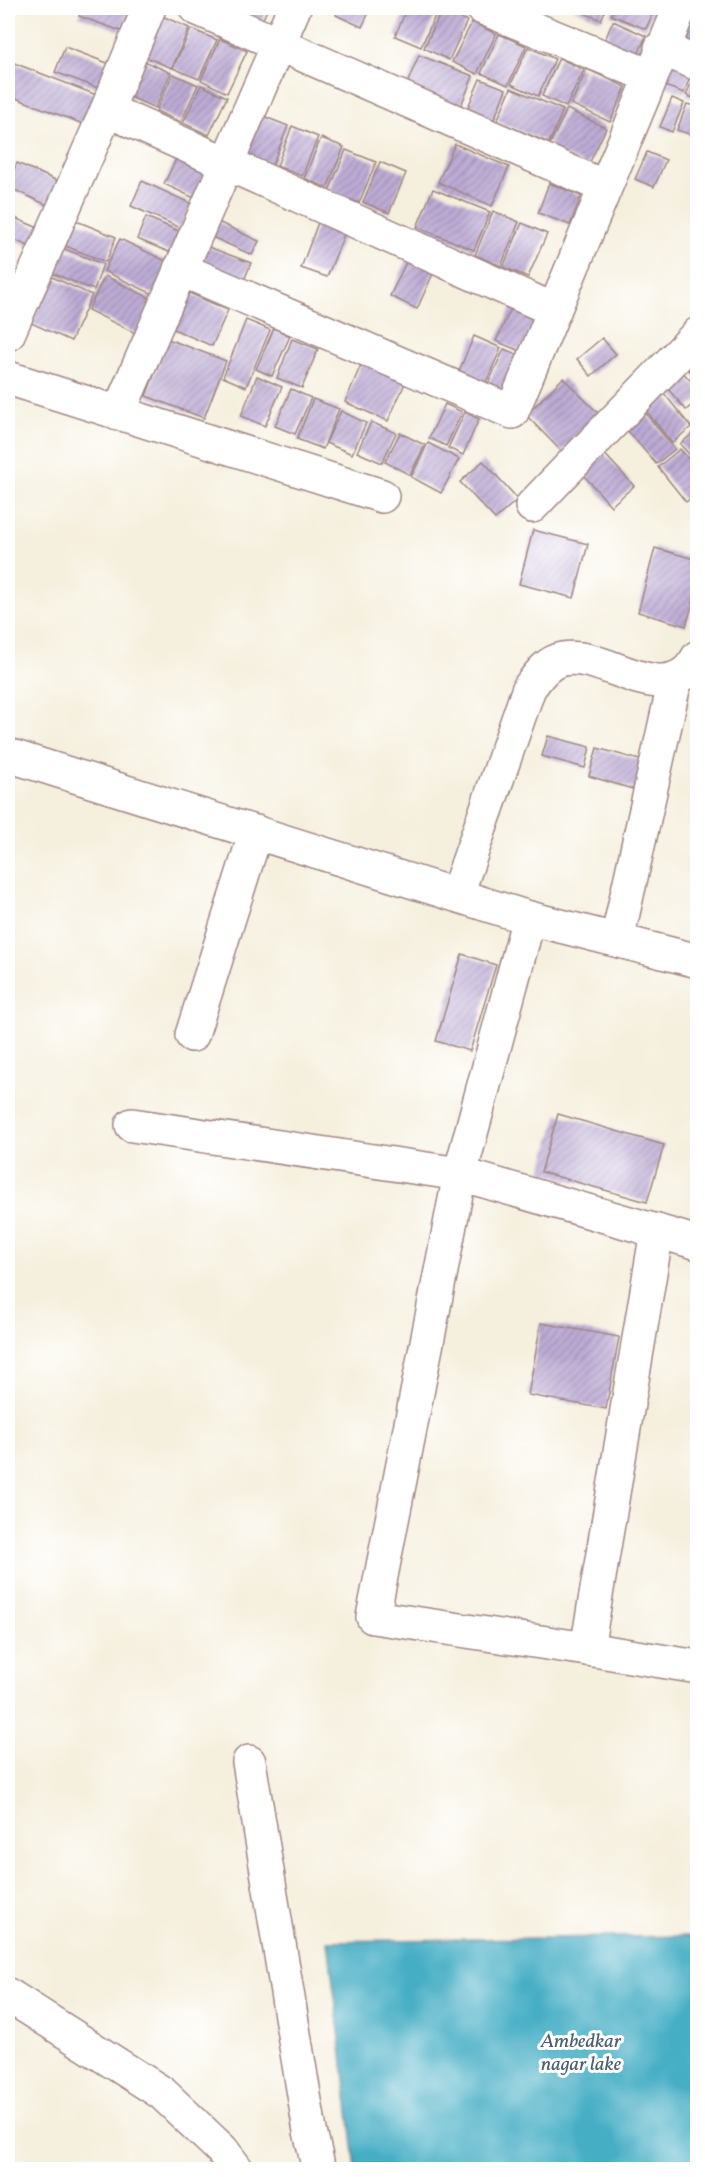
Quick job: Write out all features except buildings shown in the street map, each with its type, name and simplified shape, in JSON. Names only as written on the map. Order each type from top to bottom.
[{"type":"street","points":[[8,334],[107,110],[149,8]]},
{"type":"street","points":[[196,8],[604,187]]},
{"type":"street","points":[[118,414],[294,8]]},
{"type":"street","points":[[483,8],[656,62],[698,64]]},
{"type":"street","points":[[180,269],[512,412],[680,8]]},
{"type":"street","points":[[107,110],[554,310]]},
{"type":"street","points":[[532,506],[698,334]]},
{"type":"street","points":[[8,378],[382,496]]},
{"type":"street","points":[[457,894],[529,688],[544,668],[562,659],[581,659],[656,682],[675,680],[690,671],[698,657]]},
{"type":"street","points":[[617,940],[675,680]]},
{"type":"street","points":[[8,755],[529,918],[698,961]]},
{"type":"street","points":[[192,1035],[256,832]]},
{"type":"street","points":[[529,918],[460,1174],[373,1617],[587,1648],[698,1667]]},
{"type":"street","points":[[132,1125],[460,1174],[698,1243]]},
{"type":"street","points":[[587,1648],[657,1231]]},
{"type":"street","points":[[249,1762],[318,2169]]},
{"type":"street","points":[[8,1995],[162,2093],[222,2150],[237,2169]]},
{"type":"water","name":"Ambedkar nagar lake","points":[[697,1936],[697,2169],[356,2169],[328,1941]]}]
